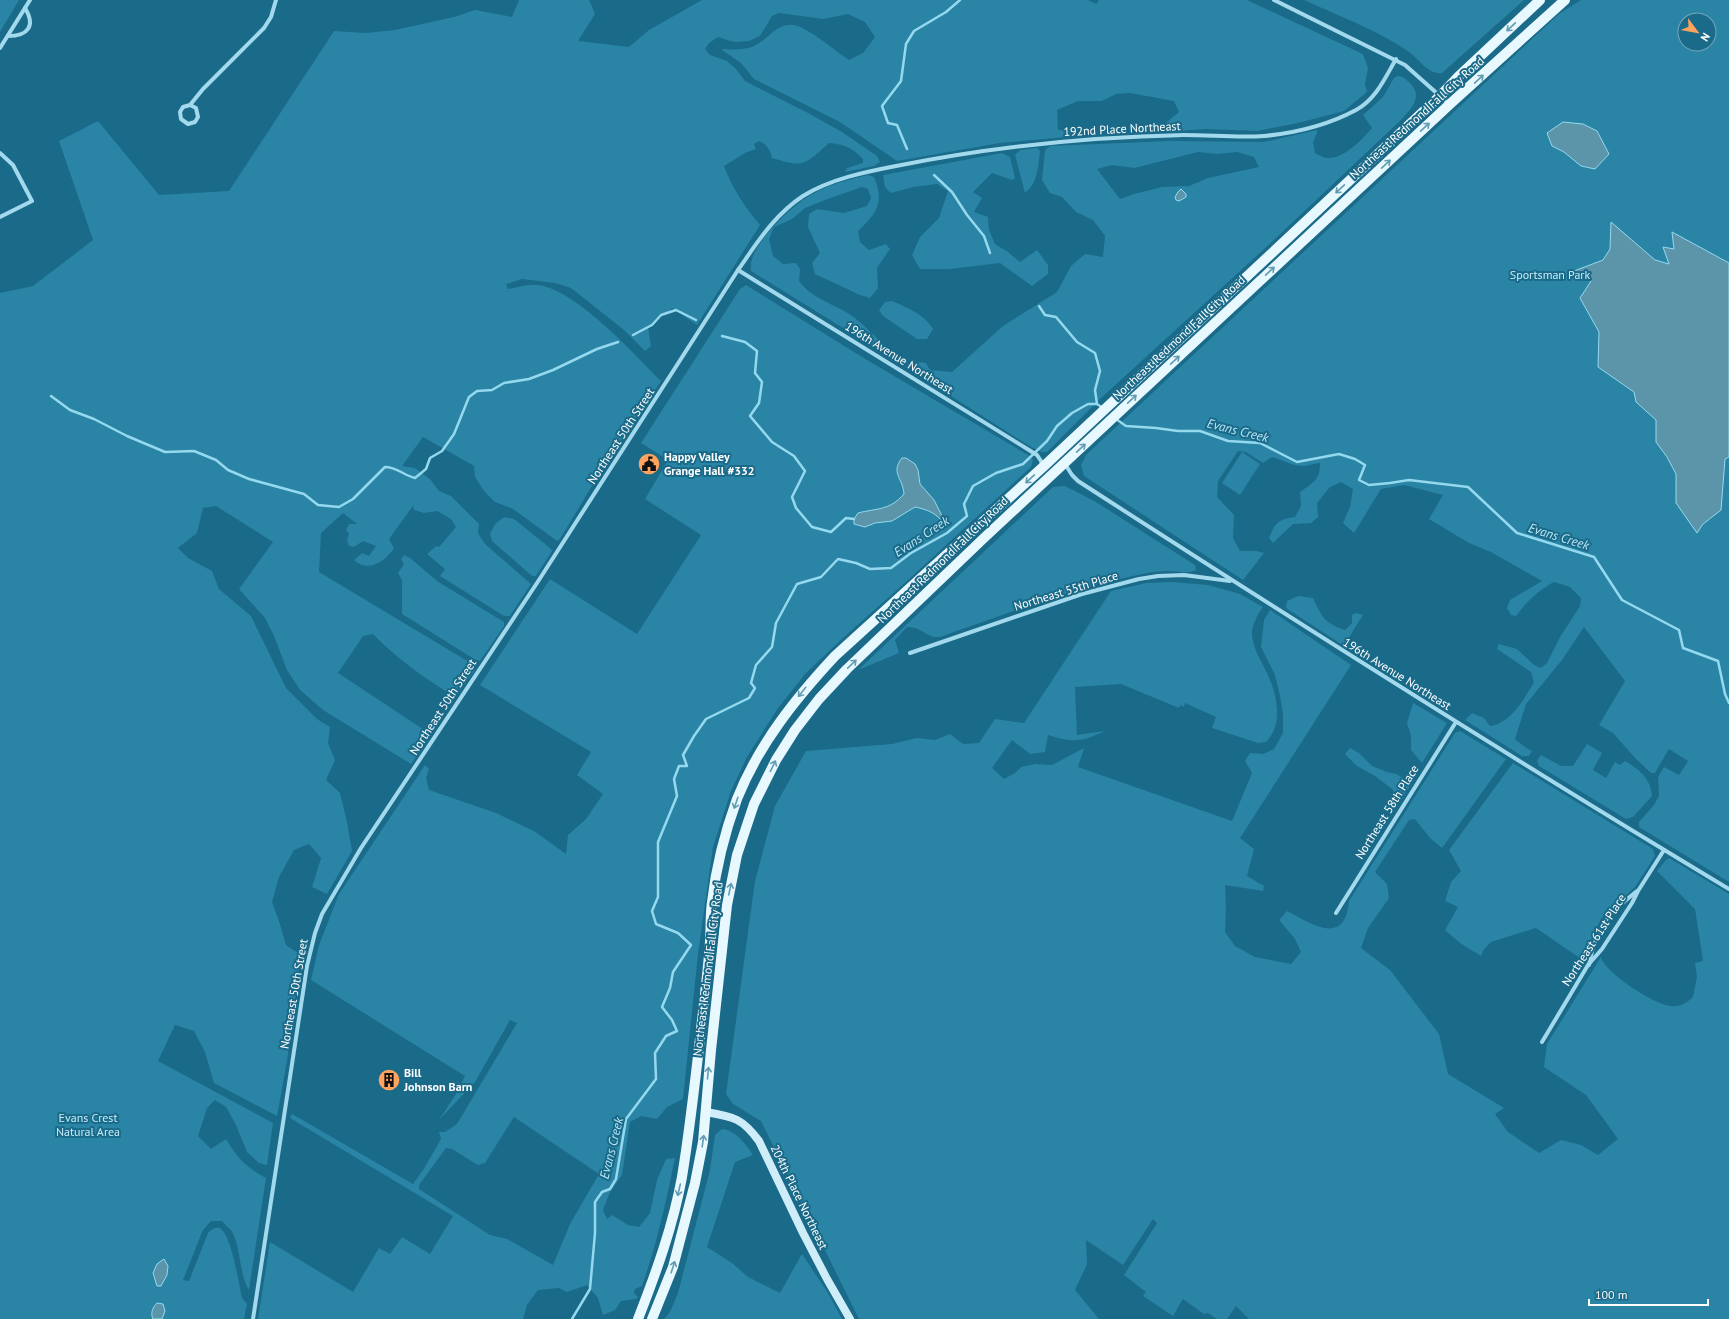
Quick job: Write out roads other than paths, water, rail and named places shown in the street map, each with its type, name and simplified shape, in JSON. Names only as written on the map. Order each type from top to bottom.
[{"type":"main road","name":"Northeast Redmond Fall City Road","points":[[638,1319],[660,1262],[682,1178],[710,943],[712,903],[721,850],[738,798],[760,751],[784,714],[806,687],[835,656],[1069,443],[1440,96],[1458,77],[1540,0]]},
{"type":"main road","name":"Northeast Redmond Fall City Road","points":[[652,1319],[673,1267],[684,1228],[703,1142],[710,1058],[727,905],[737,855],[754,804],[776,760],[795,730],[814,705],[847,669],[1042,484],[1450,104],[1565,0]]},
{"type":"main road","points":[[1065,463],[1069,443]]},
{"type":"main road","points":[[1042,484],[1043,467]]},
{"type":"main road","points":[[691,1110],[706,1112]]},
{"type":"street","points":[[0,48],[30,0]]},
{"type":"street","points":[[190,105],[196,108],[198,117],[195,122],[188,124],[182,121],[180,112],[183,107],[190,105],[202,89],[264,28],[271,17],[276,0]]},
{"type":"street","points":[[1274,0],[1396,59],[1421,78],[1450,104]]},
{"type":"street","points":[[8,36],[20,36],[27,31],[31,23],[30,17],[25,8]]},
{"type":"street","name":"192nd Place Northeast","points":[[825,185],[870,171],[926,160],[1029,145],[1183,135],[1264,136],[1292,132],[1336,119],[1362,106],[1373,96],[1396,59]]},
{"type":"street","points":[[0,154],[13,164],[32,201],[0,217]]},
{"type":"street","name":"Northeast 50th Street","points":[[253,1319],[307,966],[315,933],[322,914],[361,848],[537,583],[738,270],[771,224],[803,196],[825,185]]},
{"type":"street","name":"196th Avenue Northeast","points":[[738,270],[1037,455],[1043,467]]},
{"type":"street","name":"196th Avenue Northeast","points":[[1065,463],[1072,475],[1078,481],[1233,581],[1456,722],[1729,889]]},
{"type":"street","name":"Northeast 55th Place","points":[[910,653],[1082,594],[1140,579],[1158,576],[1184,575],[1233,581]]},
{"type":"street","name":"Northeast 58th Place","points":[[1336,913],[1456,722]]},
{"type":"street","name":"Northeast 61st Place","points":[[1542,1042],[1588,965],[1602,949],[1664,850]]},
{"type":"street","points":[[1588,965],[1596,936],[1603,922],[1618,907],[1638,891]]},
{"type":"street","name":"204th Place Northeast","points":[[706,1112],[725,1115],[737,1119],[749,1128],[759,1141],[803,1233],[850,1319]]},
{"type":"waterway","points":[[907,149],[897,125],[888,123],[882,106],[901,81],[906,44],[914,31],[946,12],[960,0]]},
{"type":"waterway","points":[[934,175],[952,192],[967,215],[984,236],[990,253]]},
{"type":"waterway","points":[[1039,306],[1045,315],[1056,317],[1077,342],[1095,353],[1100,371],[1095,390],[1097,404]]},
{"type":"waterway","points":[[633,335],[652,325],[661,315],[676,310],[696,320]]},
{"type":"waterway","points":[[722,336],[745,342],[757,351],[755,373],[762,382],[759,403],[750,416],[772,442],[794,456],[805,471],[792,497],[796,508],[812,527],[831,532],[846,518],[854,519]]},
{"type":"waterway","points":[[51,396],[70,410],[94,419],[127,436],[165,452],[194,451],[216,460],[228,470],[249,479],[304,494],[318,505],[339,507],[353,499],[385,467],[393,468],[415,478],[426,469],[430,458],[442,451],[454,434],[469,397],[477,391],[492,390],[504,383],[529,379],[553,370],[597,349],[618,342]]},
{"type":"waterway","name":"Evans Creek","points":[[572,1319],[590,1289],[595,1233],[595,1202],[602,1192],[610,1189],[616,1179],[626,1119],[656,1079],[655,1053],[666,1036],[677,1031],[672,1020],[662,1007],[670,988],[673,972],[691,945],[678,933],[656,924],[652,911],[658,897],[658,842],[677,796],[674,779],[679,766],[687,766],[683,755],[694,736],[706,719],[749,698],[755,688],[751,683],[756,665],[772,647],[776,623],[797,584],[821,577],[838,559],[856,563],[870,569],[891,568],[911,553],[947,533],[967,516],[964,504],[973,486],[996,473],[1023,464],[1047,441],[1057,426],[1072,413],[1088,404],[1097,404],[1103,408]]},
{"type":"waterway","name":"Evans Creek","points":[[1116,419],[1126,426],[1178,431],[1200,431],[1228,441],[1260,443],[1297,462],[1339,454],[1355,459],[1365,465],[1359,480],[1369,485],[1409,480],[1468,487],[1517,533],[1594,557],[1622,600],[1679,630],[1683,648],[1718,661],[1725,694],[1729,703]]},
{"type":"place","name":"Happy Valley Grange Hall #332","points":[[649,464]]},
{"type":"place","name":"Bill Johnson Barn","points":[[389,1080]]},
{"type":"park label","name":"Sportsman Park","points":[[1550,275]]},
{"type":"park label","name":"Evans Crest Natural Area","points":[[88,1125]]}]
